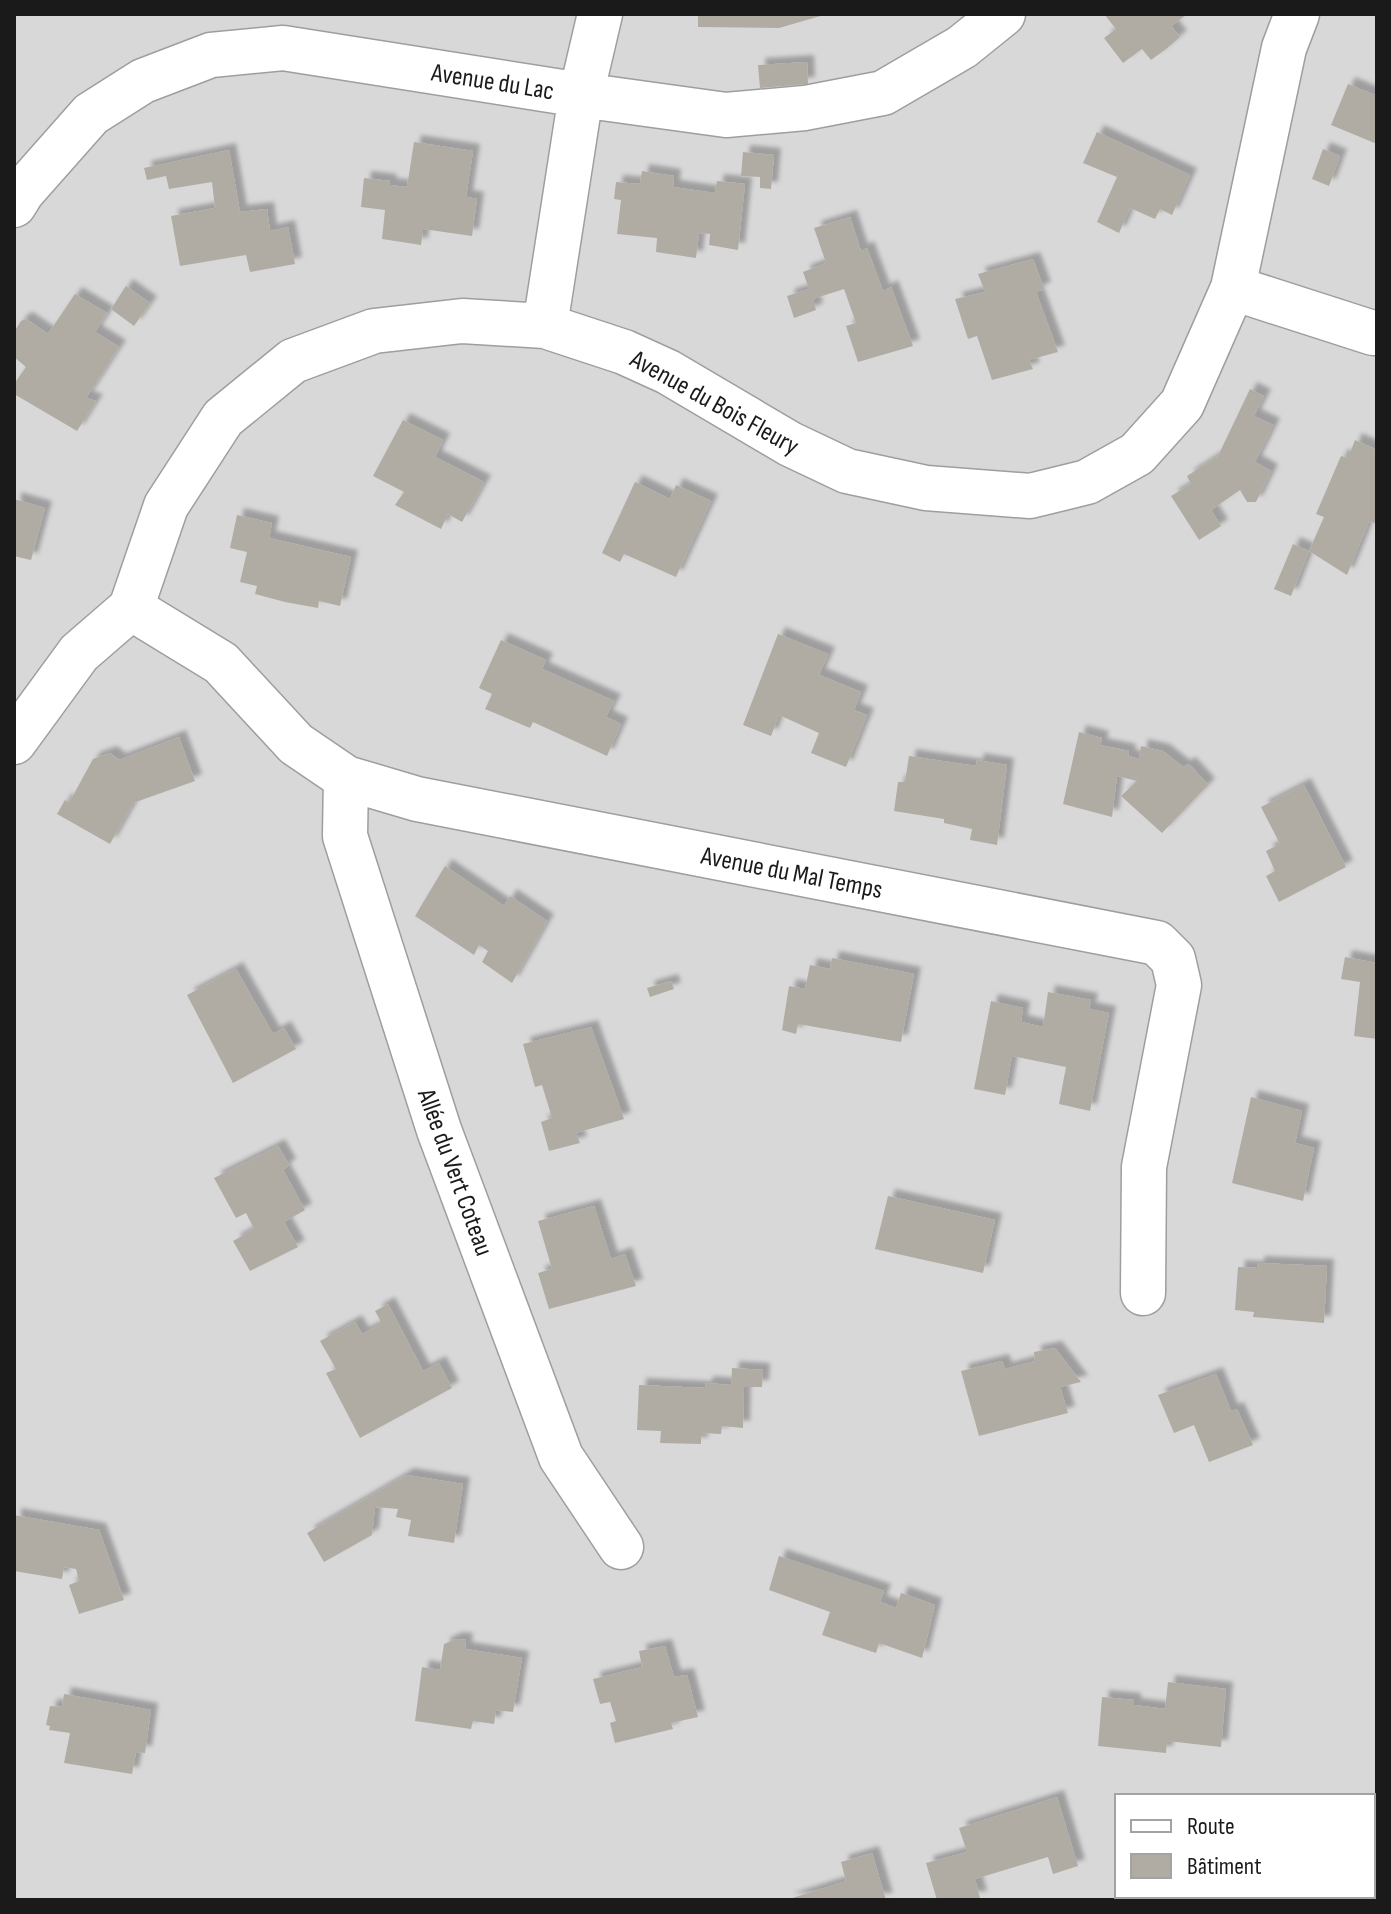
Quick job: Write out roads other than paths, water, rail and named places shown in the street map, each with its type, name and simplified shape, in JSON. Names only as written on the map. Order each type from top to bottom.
[{"type":"street","points":[[545,326],[581,95],[600,14]]},
{"type":"street","name":"Avenue du Lac","points":[[14,205],[91,114],[143,81],[211,55],[283,48],[726,115],[805,108],[883,93],[962,47],[1003,14]]},
{"type":"street","name":"Avenue du Bois Fleury","points":[[131,608],[166,506],[223,418],[293,361],[374,331],[462,321],[545,326],[624,352],[668,372],[790,444],[847,471],[926,488],[1030,496],[1087,482],[1137,454],[1182,404],[1233,288],[1284,48],[1297,14]]},
{"type":"street","points":[[1233,288],[1373,333]]},
{"type":"street","points":[[14,742],[79,653],[131,608]]},
{"type":"street","name":"Avenue du Mal Temps","points":[[131,608],[221,663],[296,744],[346,778],[417,799],[1157,943],[1173,959],[1179,985],[1144,1167],[1143,1293]]},
{"type":"street","name":"Allée du Vert Coteau","points":[[346,778],[345,836],[439,1130],[561,1457],[621,1547]]}]
